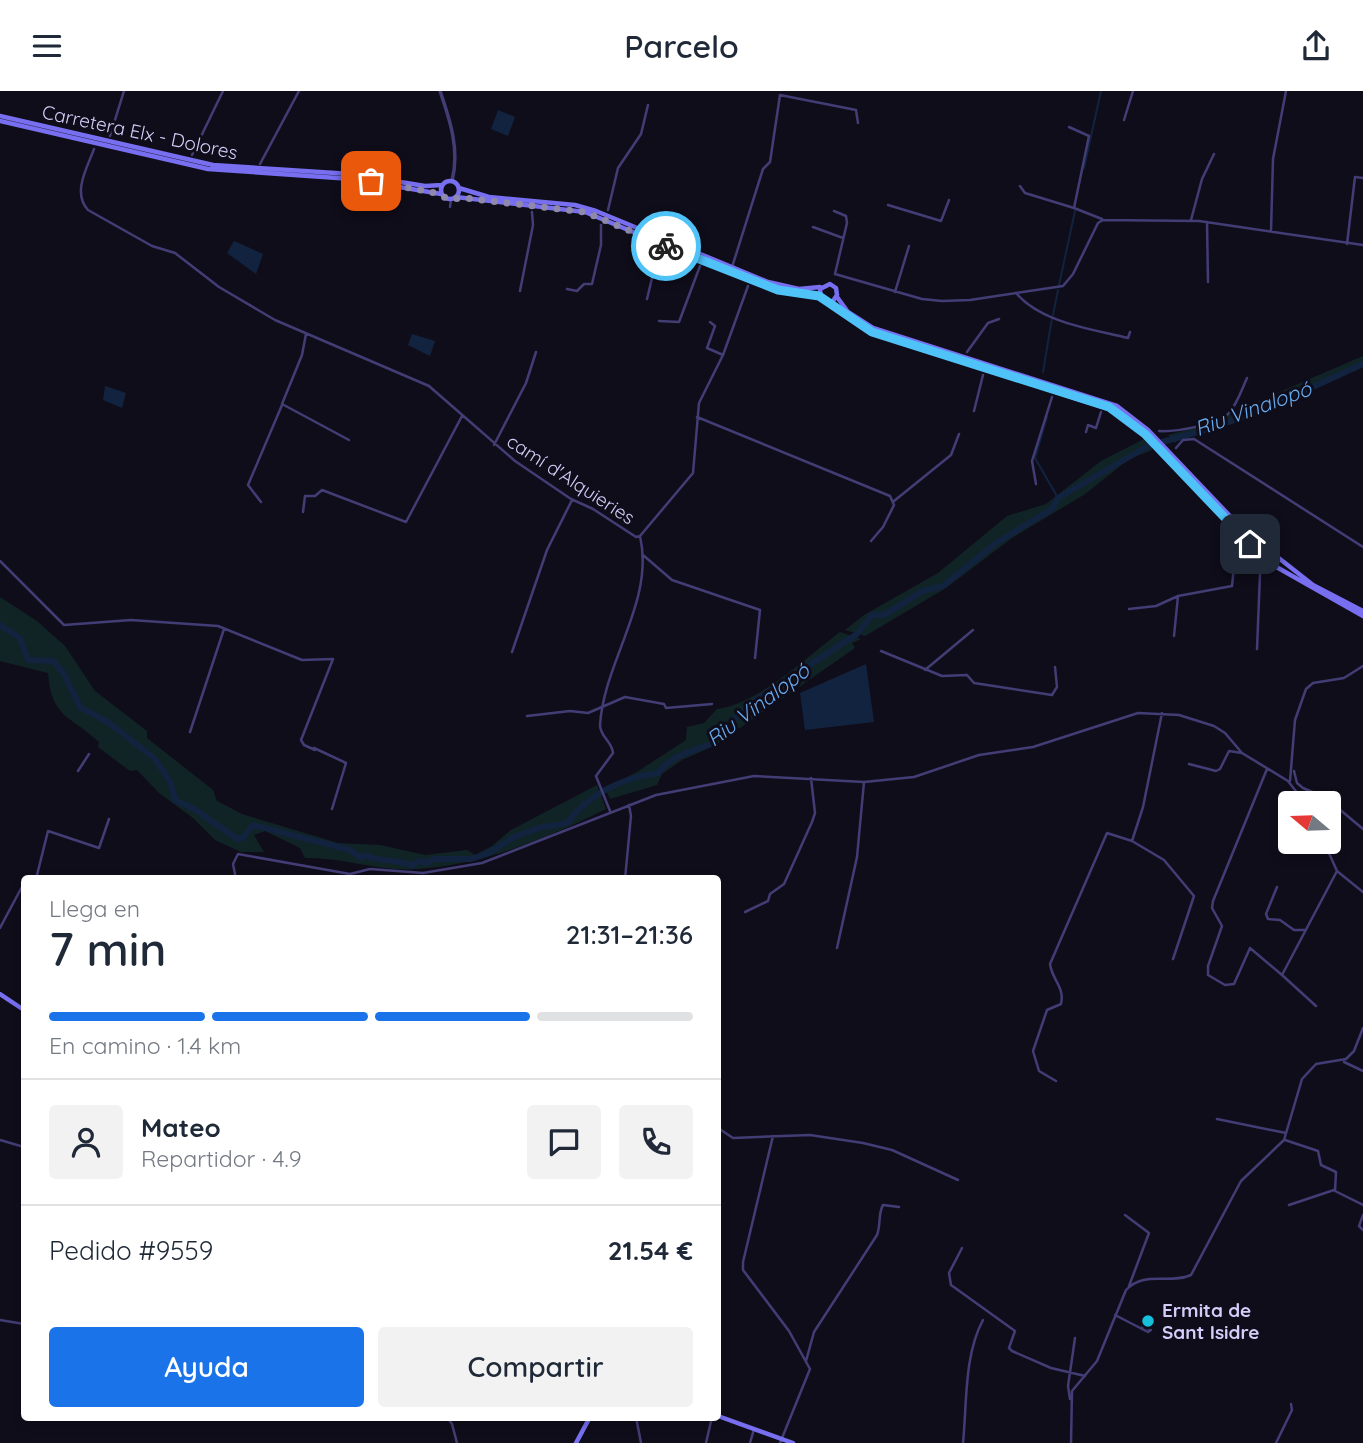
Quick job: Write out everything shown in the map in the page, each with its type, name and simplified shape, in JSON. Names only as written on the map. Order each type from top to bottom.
[{"type":"main road","name":"Carretera Elx - Dolores","points":[[0,119],[226,167],[341,173],[442,185]]},
{"type":"main road","name":"Carretera Elx - Dolores","points":[[0,119],[208,169],[352,179],[453,198]]},
{"type":"main road","points":[[441,194],[442,185],[452,181],[459,188],[489,197],[584,207],[768,282],[799,289],[833,285],[836,297],[848,312],[873,328],[1102,399],[1124,411],[1248,535],[1268,544],[1271,552],[1313,585],[1363,614]]},
{"type":"main road","points":[[459,188],[453,198],[585,212],[744,278],[785,291],[819,296],[872,332],[1099,403],[1146,432]]},
{"type":"main road","points":[[819,296],[821,286]]},
{"type":"main road","points":[[827,302],[836,297]]},
{"type":"main road","points":[[1167,453],[1253,548],[1256,558],[1363,614]]},
{"type":"main road","points":[[1253,548],[1259,542]]},
{"type":"main road","points":[[1264,560],[1271,552]]},
{"type":"main road","points":[[0,994],[21,1008]]},
{"type":"main road","points":[[721,1417],[780,1441],[793,1443]]},
{"type":"main road","points":[[576,1443],[588,1421]]},
{"type":"street","points":[[110,137],[124,91]]},
{"type":"street","points":[[192,155],[223,91]]},
{"type":"street","points":[[260,164],[299,91]]},
{"type":"street","points":[[440,91],[454,142],[456,167],[452,181]]},
{"type":"street","points":[[803,99],[804,91]]},
{"type":"street","points":[[1124,120],[1133,91]]},
{"type":"street","points":[[1271,231],[1273,159],[1286,91]]},
{"type":"street","points":[[733,264],[763,169],[770,162],[780,95],[856,110],[858,124]]},
{"type":"street","points":[[608,210],[618,168],[641,134],[648,105]]},
{"type":"street","points":[[1069,127],[1089,136],[1074,208]]},
{"type":"street","name":"camí d'Alquieries","points":[[94,149],[80,190],[81,200],[88,210],[152,246],[175,253],[243,303],[306,334],[429,386],[494,445],[572,500],[613,521],[628,534],[640,536],[692,473],[699,403],[723,355],[748,286]]},
{"type":"street","points":[[1191,220],[1202,179],[1214,154]]},
{"type":"street","points":[[1347,244],[1355,177],[1363,178]]},
{"type":"street","points":[[1020,186],[1025,193],[1103,220],[1191,220],[1363,245]]},
{"type":"street","points":[[450,207],[453,198]]},
{"type":"street","points":[[888,205],[941,221],[949,200]]},
{"type":"street","points":[[834,211],[846,216],[835,274],[922,299],[958,302],[1058,288],[1068,283],[1094,230],[1103,220]]},
{"type":"street","points":[[520,291],[533,225],[532,212]]},
{"type":"street","points":[[1207,222],[1208,282]]},
{"type":"street","points":[[567,289],[577,291],[584,284],[592,284],[601,245],[601,225]]},
{"type":"street","points":[[813,226],[843,238]]},
{"type":"street","points":[[895,292],[909,246]]},
{"type":"street","points":[[647,299],[659,249]]},
{"type":"street","points":[[659,321],[679,322],[700,266]]},
{"type":"street","points":[[1016,293],[1036,309],[1062,320],[1128,338],[1130,332]]},
{"type":"street","points":[[967,352],[988,323],[999,319]]},
{"type":"street","points":[[710,322],[715,326],[707,348],[723,355]]},
{"type":"street","points":[[261,502],[248,485],[302,355],[306,334]]},
{"type":"street","points":[[494,445],[526,383],[536,352]]},
{"type":"street","points":[[974,411],[983,375]]},
{"type":"street","points":[[1159,431],[1172,432],[1224,418],[1231,411],[1247,378]]},
{"type":"street","points":[[1036,484],[1031,461],[1052,397]]},
{"type":"street","points":[[282,404],[349,440]]},
{"type":"street","points":[[1086,432],[1088,425],[1097,428],[1101,412]]},
{"type":"street","points":[[303,512],[305,496],[315,496],[322,490],[407,522],[462,415]]},
{"type":"street","points":[[697,417],[794,455],[894,501]]},
{"type":"street","points":[[871,541],[883,527],[894,501],[951,455],[958,434]]},
{"type":"street","points":[[1176,448],[1183,440],[1194,439],[1363,547]]},
{"type":"street","points":[[512,652],[547,550],[572,500]]},
{"type":"street","points":[[610,811],[597,773],[613,753],[600,729],[611,670],[631,624],[643,555],[640,536]]},
{"type":"street","points":[[643,555],[672,580],[760,610],[755,658]]},
{"type":"street","points":[[1129,609],[1156,606],[1178,596],[1233,586],[1235,558]]},
{"type":"street","points":[[0,561],[64,625],[132,620],[224,629],[302,660],[333,659],[302,740],[304,745],[346,763],[332,809]]},
{"type":"street","points":[[1257,649],[1260,574]]},
{"type":"street","points":[[1174,636],[1178,596]]},
{"type":"street","points":[[190,731],[224,629]]},
{"type":"street","points":[[925,670],[973,630]]},
{"type":"street","points":[[881,651],[925,670],[952,678],[967,674],[974,683],[1052,695],[1057,687],[1055,667]]},
{"type":"street","points":[[1290,783],[1295,720],[1306,689],[1313,683],[1343,678],[1363,666]]},
{"type":"street","points":[[527,716],[570,711],[589,713],[625,697],[664,703],[666,708],[675,710],[712,704]]},
{"type":"street","points":[[1132,841],[1143,807],[1162,713]]},
{"type":"street","points":[[235,875],[233,864],[238,854],[350,874],[370,869],[423,873],[482,863],[656,795],[754,776],[864,782],[914,777],[979,755],[1045,744],[1130,714],[1162,713],[1214,726],[1225,733],[1242,753],[1290,783],[1296,791]]},
{"type":"street","points":[[1189,764],[1216,771],[1220,769],[1229,751],[1242,753]]},
{"type":"street","points":[[78,771],[89,754]]},
{"type":"street","points":[[1293,764],[1297,783],[1326,798],[1363,829]]},
{"type":"street","points":[[1266,769],[1213,901],[1212,908],[1222,926],[1208,966],[1208,975],[1210,979],[1225,985],[1234,984],[1250,948],[1317,1006]]},
{"type":"street","points":[[745,912],[768,901],[770,894],[784,884],[814,817],[811,778]]},
{"type":"street","points":[[837,948],[857,857],[864,782]]},
{"type":"street","points":[[625,875],[631,816],[629,804]]},
{"type":"street","points":[[37,875],[47,831],[99,849],[109,819]]},
{"type":"street","points":[[1056,1081],[1039,1071],[1033,1051],[1047,1010],[1061,1005],[1062,1000],[1063,991],[1050,964],[1107,833],[1132,841],[1164,860],[1194,896],[1173,959]]},
{"type":"street","points":[[1329,854],[1337,871],[1363,892]]},
{"type":"street","points":[[1282,975],[1337,871]]},
{"type":"street","points":[[1277,887],[1266,914],[1268,919],[1280,920],[1299,931],[1304,930]]},
{"type":"street","points":[[0,928],[21,889]]},
{"type":"street","points":[[1347,1065],[1363,1028]]},
{"type":"street","points":[[1128,1287],[1146,1277],[1178,1281],[1191,1275],[1241,1181],[1284,1140],[1302,1079],[1309,1069],[1316,1065],[1342,1061],[1349,1056]]},
{"type":"street","points":[[1342,1061],[1363,1071]]},
{"type":"street","points":[[1217,1119],[1286,1133]]},
{"type":"street","points":[[721,1130],[733,1138],[810,1135],[892,1150],[958,1180]]},
{"type":"street","points":[[773,1136],[761,1177],[743,1270],[789,1331],[806,1361],[809,1374],[788,1416],[780,1441]]},
{"type":"street","points":[[0,1140],[21,1146]]},
{"type":"street","points":[[1284,1140],[1318,1151],[1321,1165],[1336,1172],[1334,1190]]},
{"type":"street","points":[[1289,1205],[1334,1190],[1363,1205]]},
{"type":"street","points":[[806,1361],[814,1332],[877,1235],[880,1209],[883,1205],[899,1207]]},
{"type":"street","points":[[1071,1402],[1076,1384],[1097,1361],[1149,1233],[1125,1215]]},
{"type":"street","points":[[1363,1215],[1359,1226],[1363,1230]]},
{"type":"street","points":[[962,1248],[949,1273],[951,1285],[1015,1331],[1009,1348],[1051,1368],[1085,1376]]},
{"type":"street","points":[[1115,1315],[1142,1329]]},
{"type":"street","points":[[0,1320],[21,1324]]},
{"type":"street","points":[[964,1443],[973,1343],[983,1320]]},
{"type":"street","points":[[1071,1443],[1070,1371],[1075,1338]]},
{"type":"street","points":[[1276,1443],[1292,1409],[1291,1404]]},
{"type":"street","points":[[450,1421],[457,1443]]},
{"type":"street","points":[[637,1421],[641,1443]]},
{"type":"street","points":[[706,1443],[711,1421]]},
{"type":"street","points":[[750,1443],[754,1429]]},
{"type":"green space","points":[[1363,356],[1363,366],[1254,417],[1181,438],[1175,443],[1168,435],[1217,422],[1233,412]]},
{"type":"green space","points":[[1144,439],[1153,449],[1129,459],[1085,494],[1012,538],[946,588],[865,636],[845,630],[864,615],[938,573],[1007,516],[1046,504],[1101,461]]},
{"type":"green space","points":[[0,597],[37,621],[65,646],[95,691],[147,731],[147,738],[213,790],[217,801],[242,814],[338,843],[380,845],[425,855],[467,850],[475,855],[492,846],[511,830],[597,785],[606,809],[561,830],[490,856],[417,869],[375,867],[305,858],[300,848],[265,831],[254,835],[264,852],[241,852],[215,840],[193,818],[159,793],[137,770],[130,771],[98,747],[99,742],[58,708],[53,699],[48,673],[0,661]]},
{"type":"green space","points":[[840,632],[861,639],[852,643],[855,648],[714,746],[682,760],[662,774],[657,785],[610,799],[605,788],[637,772],[686,740],[687,727],[704,723],[717,709],[749,699],[798,666]]},
{"type":"water","points":[[498,110],[515,117],[508,136],[491,129]]},
{"type":"water","points":[[234,241],[263,254],[256,274],[227,253]]},
{"type":"water","points":[[412,334],[435,341],[430,356],[408,345]]},
{"type":"water","points":[[105,386],[126,393],[122,408],[103,400]]},
{"type":"water","points":[[866,664],[874,722],[805,730],[800,693]]},
{"type":"waterway","points":[[1084,168],[1101,91]]},
{"type":"waterway","points":[[1059,285],[1075,211]]},
{"type":"waterway","points":[[1053,315],[1058,290]]},
{"type":"waterway","points":[[1043,372],[1052,318]]},
{"type":"waterway","name":"Riu Vinalopó","points":[[0,625],[20,638],[28,660],[53,661],[64,674],[80,707],[109,723],[154,758],[170,781],[175,800],[196,810],[237,839],[243,838],[253,825],[350,850],[361,858],[366,855],[412,866],[419,861],[428,863],[433,859],[471,859],[489,853],[514,837],[538,828],[567,823],[585,804],[607,789],[619,783],[658,773],[675,758],[713,743],[717,730],[728,725],[754,701],[857,634],[872,615],[884,615],[923,591],[943,586],[996,543],[1052,509],[1058,498],[1148,446],[1216,427],[1278,403],[1363,364]]},
{"type":"waterway","points":[[1047,417],[1035,458],[1058,498]]},
{"type":"way so far","points":[[371,181],[441,194],[446,199],[456,197],[585,212],[666,246]]},
{"type":"place","name":"Ermita de Sant Isidre","points":[[1148,1321]]},
{"type":"route","points":[[666,246],[778,290],[819,296],[852,321],[872,332],[1109,407],[1145,434],[1250,544]]}]
